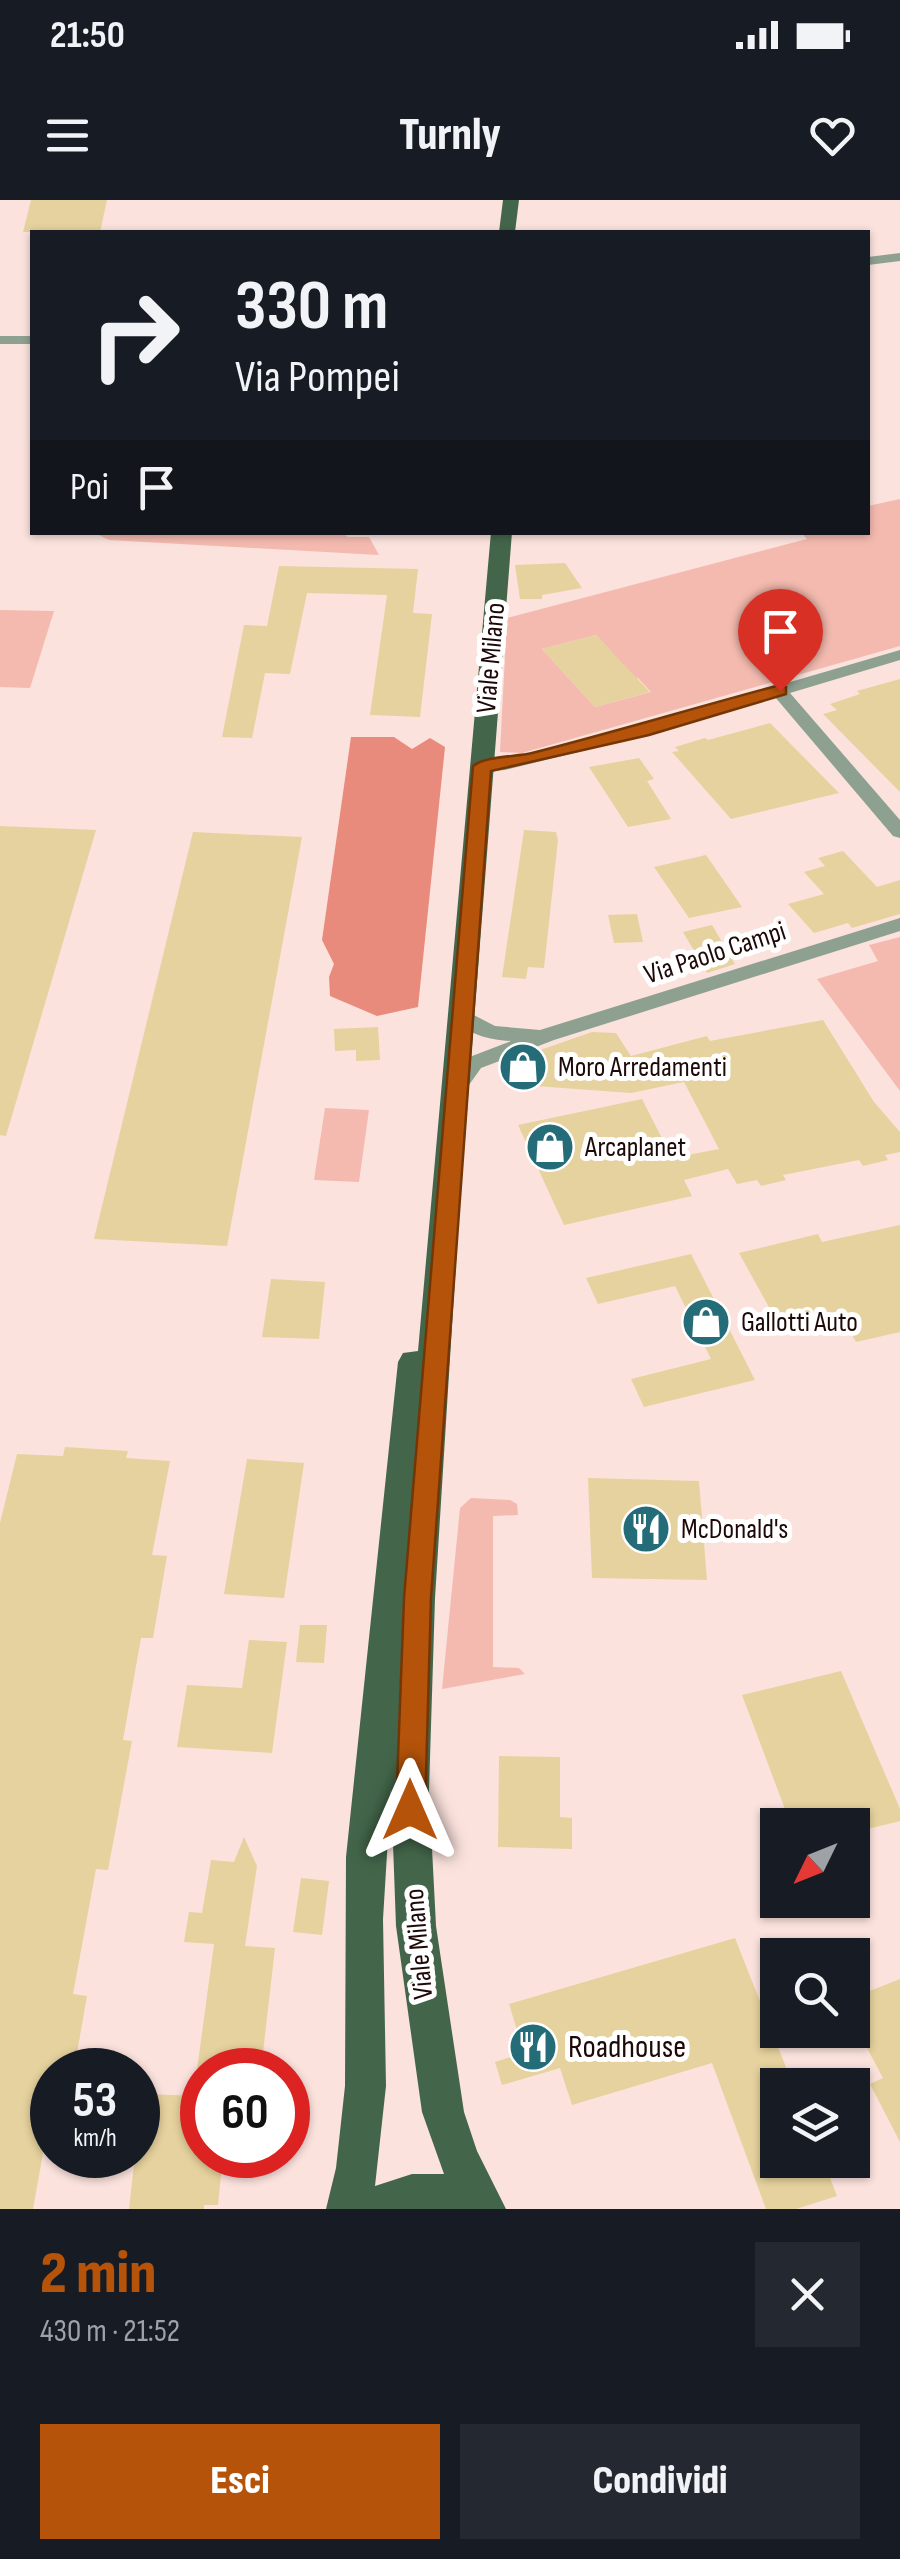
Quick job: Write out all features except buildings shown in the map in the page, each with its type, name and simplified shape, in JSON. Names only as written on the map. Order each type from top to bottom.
[{"type":"main road","points":[[508,230],[511,200]]},
{"type":"main road","points":[[519,230],[522,200]]},
{"type":"main road","name":"Viale Milano","points":[[348,2209],[359,2173],[366,2117],[367,2043],[360,1959],[364,1872],[427,1222],[486,535]]},
{"type":"main road","name":"Viale Milano","points":[[484,2209],[459,2160],[443,2112],[424,2002],[410,1834],[417,1598],[502,535]]},
{"type":"main road","points":[[374,2209],[406,2196],[437,2194],[474,2209]]},
{"type":"street","points":[[870,261],[900,257]]},
{"type":"street","points":[[0,340],[30,340]]},
{"type":"street","points":[[482,766],[506,765],[642,731],[900,655]]},
{"type":"street","points":[[780,691],[900,832]]},
{"type":"street","name":"Via Paolo Campi","points":[[456,1087],[474,1063],[546,1035],[900,924]]},
{"type":"street","name":"Via Paolo Campi","points":[[462,1017],[492,1033],[546,1035]]},
{"type":"shaded area","points":[[900,499],[900,646],[522,753],[500,752],[507,618],[807,539],[804,535],[870,535],[870,506]],"holes":[[[596,635],[609,649],[610,686],[638,678],[651,692],[595,707],[542,649]]]},
{"type":"shaded area","points":[[99,535],[345,535],[369,537],[379,555],[109,540]]},
{"type":"shaded area","points":[[0,610],[54,611],[30,688],[0,687]]},
{"type":"shaded area","points":[[351,737],[394,737],[412,749],[430,738],[445,747],[418,1007],[377,1016],[330,996],[329,977],[334,964],[322,940]]},
{"type":"shaded area","points":[[900,937],[900,1091],[817,979],[878,961],[869,945]]},
{"type":"shaded area","points":[[325,1108],[369,1110],[359,1182],[314,1180]]},
{"type":"shaded area","points":[[471,1498],[510,1500],[517,1504],[518,1515],[493,1516],[493,1667],[519,1668],[525,1674],[442,1689],[460,1508]]},
{"type":"place","name":"Moro Arredamenti","points":[[523,1067]]},
{"type":"place","name":"Arcaplanet","points":[[550,1147]]},
{"type":"place","name":"Gallotti Auto","points":[[706,1322]]},
{"type":"place","name":"McDonald's","points":[[646,1529]]},
{"type":"place","name":"Roadhouse","points":[[533,2047]]},
{"type":"route","points":[[410,1810],[417,1598],[482,766],[506,765],[642,731],[780,691]]}]
